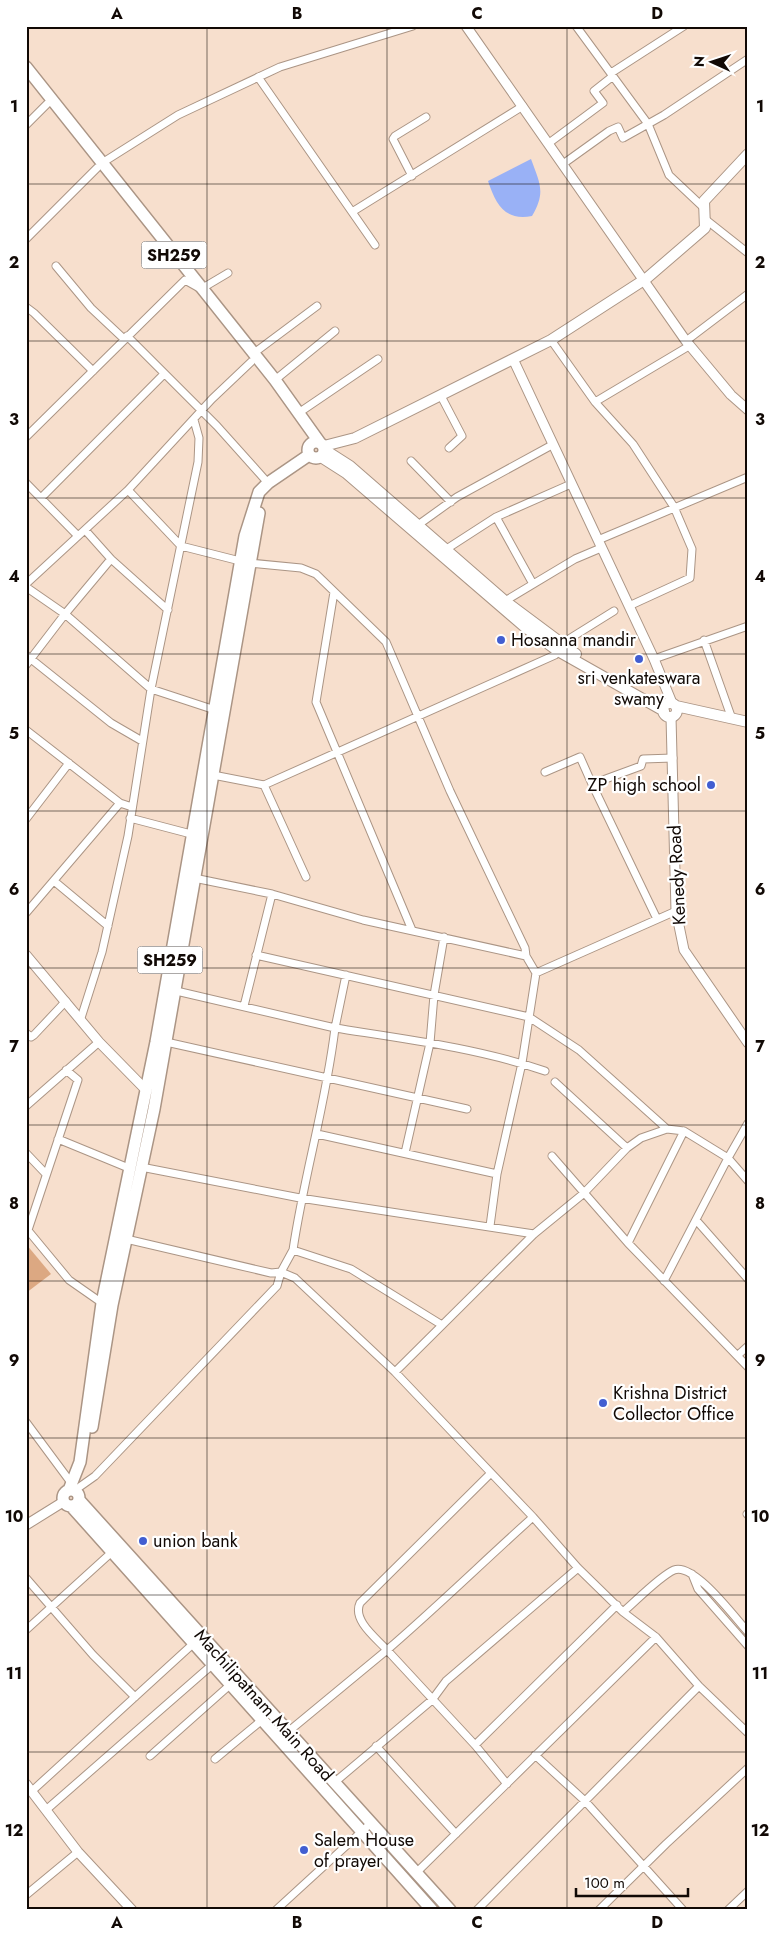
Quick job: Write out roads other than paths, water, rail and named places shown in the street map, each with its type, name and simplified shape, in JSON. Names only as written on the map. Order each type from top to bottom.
[{"type":"main road","name":"SH259","points":[[26,67],[185,280],[253,358],[275,380],[300,412],[318,450]]},
{"type":"main road","name":"SH259","points":[[26,78],[201,289],[296,416],[318,450]]},
{"type":"main road","points":[[318,450],[355,438],[551,340],[643,281],[705,228],[704,201],[748,154]]},
{"type":"main road","name":"SH259","points":[[152,1093],[166,1042],[170,989],[194,878],[213,775],[245,562],[245,536],[259,492],[268,483],[318,450]]},
{"type":"main road","name":"SH259","points":[[73,1495],[80,1462],[102,1303],[136,1168],[152,1093],[170,989],[191,834],[245,562],[258,515],[269,489],[318,450]]},
{"type":"main road","points":[[318,450],[350,466],[560,648]]},
{"type":"main road","points":[[318,450],[498,606],[560,648],[670,708],[748,722]]},
{"type":"main road","name":"SH259","points":[[73,1495],[86,1465],[112,1305],[126,1239],[136,1168]]},
{"type":"main road","name":"Machilipatnam Main Road","points":[[73,1495],[112,1552],[160,1598],[288,1731],[450,1910]]},
{"type":"main road","name":"Machilipatnam Main Road","points":[[73,1495],[160,1598],[194,1643],[362,1832],[426,1908]]},
{"type":"street","points":[[26,239],[99,166],[178,115],[280,67],[413,26]]},
{"type":"street","points":[[466,26],[688,343],[731,395],[748,410]]},
{"type":"street","points":[[576,26],[648,124],[669,175],[705,214],[748,253]]},
{"type":"street","points":[[549,143],[603,103],[594,91],[612,75],[684,26]]},
{"type":"street","points":[[563,164],[609,131],[618,128],[623,138],[648,124],[748,59]]},
{"type":"street","points":[[258,77],[375,245]]},
{"type":"street","points":[[26,125],[47,104]]},
{"type":"street","points":[[352,212],[523,106]]},
{"type":"street","points":[[412,176],[393,139],[426,117]]},
{"type":"street","points":[[56,266],[91,308],[202,410],[268,483]]},
{"type":"street","points":[[26,437],[185,280],[201,289],[228,273]]},
{"type":"street","points":[[595,402],[688,343],[748,294]]},
{"type":"street","points":[[215,710],[151,688],[65,614],[26,585],[128,490],[253,358],[317,306]]},
{"type":"street","points":[[26,308],[34,312],[93,371]]},
{"type":"street","points":[[275,380],[335,331]]},
{"type":"street","points":[[551,340],[595,402],[633,444],[674,507],[692,550],[690,578],[629,606]]},
{"type":"street","points":[[300,412],[378,359]]},
{"type":"street","name":"Kenedy Road","points":[[512,359],[654,659],[670,708],[673,758],[676,911],[684,950],[748,1043]]},
{"type":"street","points":[[41,498],[163,375]]},
{"type":"street","points":[[442,396],[458,422],[462,436],[449,448]]},
{"type":"street","points":[[81,1018],[102,952],[108,926],[132,807],[151,688],[199,453],[198,433],[194,420]]},
{"type":"street","points":[[418,525],[451,502],[552,445]]},
{"type":"street","points":[[411,460],[451,502]]},
{"type":"street","points":[[505,601],[599,544],[674,507],[748,477]]},
{"type":"street","points":[[26,483],[78,536]]},
{"type":"street","points":[[445,550],[496,517],[571,484]]},
{"type":"street","points":[[128,490],[181,546],[245,562],[301,568],[316,574],[386,642],[526,956],[536,973],[522,1063],[497,1174],[490,1226]]},
{"type":"street","points":[[496,517],[533,584]]},
{"type":"street","points":[[86,530],[111,559],[168,610]]},
{"type":"street","points":[[111,559],[28,659],[111,723],[142,741]]},
{"type":"street","points":[[334,592],[316,702],[412,930]]},
{"type":"street","points":[[213,775],[264,785],[555,655],[560,648],[614,611]]},
{"type":"street","points":[[654,659],[748,626]]},
{"type":"street","points":[[704,640],[732,719]]},
{"type":"street","points":[[26,730],[120,803],[132,807]]},
{"type":"street","points":[[544,772],[580,757],[657,919]]},
{"type":"street","points":[[592,784],[641,766],[644,759],[673,758]]},
{"type":"street","points":[[26,819],[69,763]]},
{"type":"street","points":[[264,785],[306,877]]},
{"type":"street","points":[[26,913],[120,803]]},
{"type":"street","points":[[130,818],[191,834]]},
{"type":"street","points":[[194,878],[272,894],[363,920],[526,956]]},
{"type":"street","points":[[54,880],[108,926]]},
{"type":"street","points":[[244,1006],[272,894]]},
{"type":"street","points":[[536,973],[676,911]]},
{"type":"street","points":[[405,1153],[430,1043],[434,995],[444,937]]},
{"type":"street","points":[[26,954],[99,1042],[152,1093]]},
{"type":"street","points":[[256,955],[529,1016],[579,1050],[667,1129]]},
{"type":"street","points":[[26,1525],[73,1495],[95,1476],[277,1286],[281,1272],[293,1250],[300,1198],[329,1079],[346,976]]},
{"type":"street","points":[[170,989],[336,1028],[430,1043],[522,1063],[545,1071]]},
{"type":"street","points":[[26,1033],[31,1037],[34,1035],[66,1001]]},
{"type":"street","points":[[26,1106],[99,1042]]},
{"type":"street","points":[[166,1042],[200,1048],[467,1109]]},
{"type":"street","points":[[66,1070],[78,1080],[27,1229],[70,1280],[102,1303]]},
{"type":"street","points":[[555,1082],[627,1148]]},
{"type":"street","points":[[664,1281],[748,1123]]},
{"type":"street","points":[[395,1372],[534,1234],[584,1194],[627,1148],[641,1138],[667,1129],[684,1131],[728,1158],[748,1182]]},
{"type":"street","points":[[628,1243],[684,1131]]},
{"type":"street","points":[[317,1134],[497,1174]]},
{"type":"street","points":[[58,1139],[136,1168],[300,1198],[534,1234]]},
{"type":"street","points":[[26,1153],[46,1174]]},
{"type":"street","points":[[552,1156],[628,1243],[748,1367]]},
{"type":"street","points":[[696,1220],[748,1279]]},
{"type":"street","points":[[126,1239],[271,1273],[281,1272],[295,1278],[395,1372],[492,1473],[578,1568],[623,1612],[656,1637],[699,1686],[748,1733]]},
{"type":"street","points":[[293,1250],[351,1269],[442,1325]]},
{"type":"street","points":[[738,1355],[748,1346]]},
{"type":"street","points":[[26,1422],[73,1495]]},
{"type":"street","points":[[492,1473],[360,1603],[357,1612],[387,1650],[475,1745],[507,1784]]},
{"type":"street","points":[[288,1731],[427,1616],[469,1574],[533,1517]]},
{"type":"street","points":[[26,1630],[112,1552]]},
{"type":"street","points":[[335,1782],[432,1700],[446,1681],[578,1568]]},
{"type":"street","points":[[623,1612],[672,1571],[683,1569],[692,1572],[748,1632]]},
{"type":"street","points":[[692,1572],[698,1589],[748,1646]]},
{"type":"street","points":[[26,1578],[93,1655],[135,1697]]},
{"type":"street","points":[[475,1745],[617,1605]]},
{"type":"street","points":[[417,1872],[656,1637]]},
{"type":"street","points":[[132,1910],[78,1852],[29,1787],[135,1697],[194,1643]]},
{"type":"street","points":[[46,1810],[213,1664]]},
{"type":"street","points":[[150,1756],[230,1684]]},
{"type":"street","points":[[477,1910],[699,1686]]},
{"type":"street","points":[[215,1759],[262,1720]]},
{"type":"street","points":[[376,1746],[456,1834]]},
{"type":"street","points":[[535,1755],[585,1801],[683,1910]]},
{"type":"street","points":[[599,1910],[644,1865],[748,1768]]},
{"type":"street","points":[[276,1910],[371,1823]]},
{"type":"street","points":[[26,1895],[78,1852]]},
{"type":"street","points":[[728,1910],[748,1891]]},
{"type":"water","points":[[531,159],[539,182],[539,200],[532,216],[514,216],[502,209],[498,204],[488,181]]},
{"type":"place","name":"Hosanna mandir","points":[[501,640]]},
{"type":"place","name":"sri venkateswara swamy","points":[[639,659]]},
{"type":"place","name":"ZP high school","points":[[711,785]]},
{"type":"place","name":"Krishna District Collector Office","points":[[603,1403]]},
{"type":"place","name":"union bank","points":[[143,1541]]},
{"type":"place","name":"Salem House of prayer","points":[[304,1850]]}]
